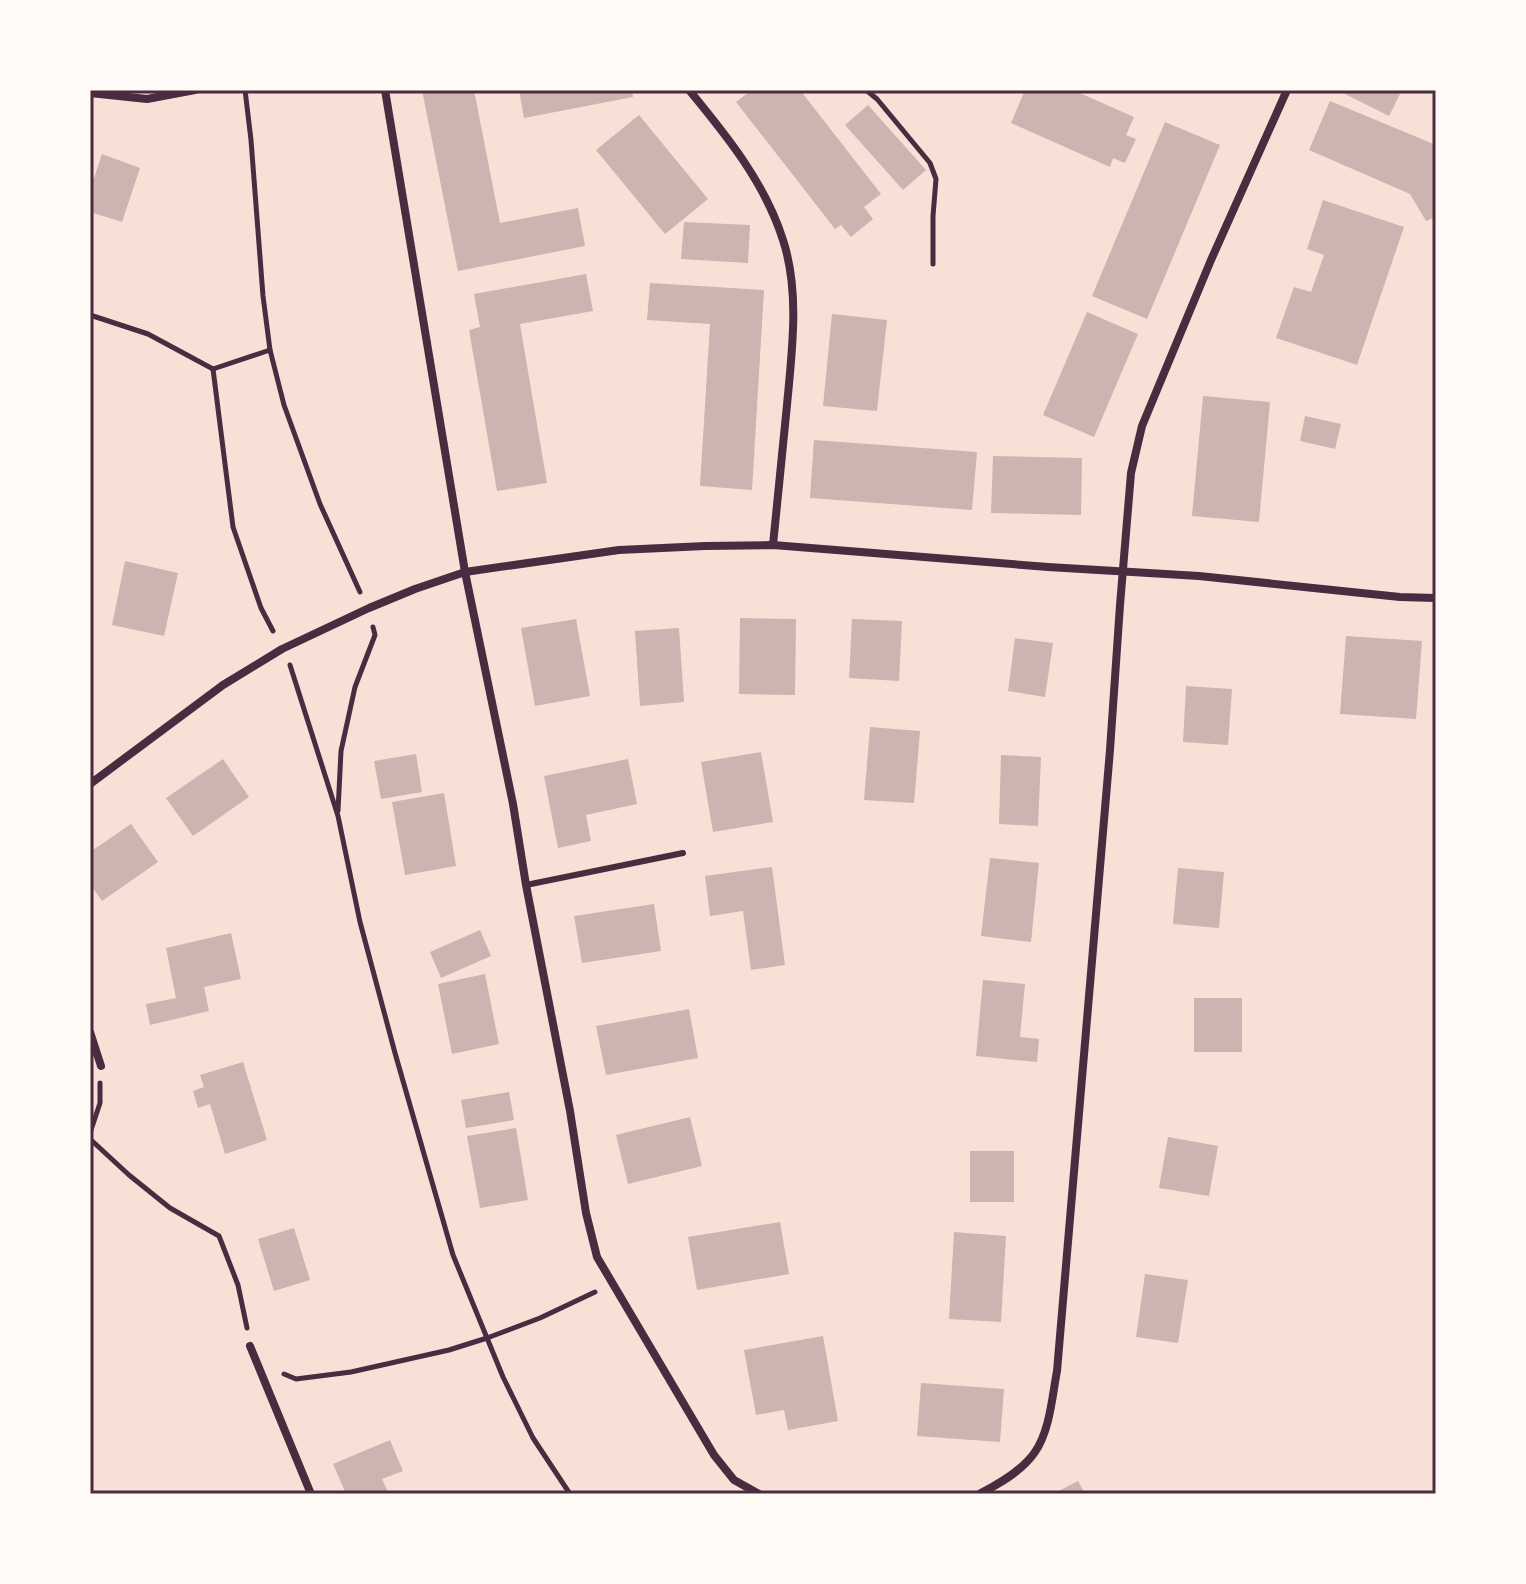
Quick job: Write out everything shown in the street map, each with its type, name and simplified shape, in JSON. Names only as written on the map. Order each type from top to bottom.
[{"type":"street","points":[[90,93],[147,99],[195,90]]},
{"type":"street","points":[[385,90],[465,572],[513,804],[586,1213],[597,1257],[714,1455],[734,1480],[759,1494]]},
{"type":"street","points":[[689,90],[741,155],[760,188],[782,238],[789,263],[793,319],[773,545]]},
{"type":"street","points":[[979,1494],[1005,1482],[1035,1452],[1048,1422],[1057,1371],[1131,473],[1142,426],[1211,260],[1287,90]]},
{"type":"street","points":[[90,784],[223,685],[282,649],[369,608],[465,572],[619,550],[773,545],[1199,576],[1436,598]]},
{"type":"street","points":[[90,1032],[101,1066]]},
{"type":"street","points":[[250,1346],[311,1494]]},
{"type":"lane","points":[[526,885],[683,853]]},
{"type":"path","points":[[245,90],[270,350],[284,405],[320,504],[369,608],[375,635],[355,687],[341,751],[338,816]]},
{"type":"path","points":[[866,90],[930,163],[936,179],[933,264]]},
{"type":"path","points":[[90,315],[148,334],[213,369],[270,350]]},
{"type":"path","points":[[213,369],[233,527],[261,608],[293,670],[338,816],[360,922],[453,1255],[503,1377],[533,1438],[570,1494]]},
{"type":"path","points":[[101,1066],[100,1103],[90,1136],[129,1175],[170,1208],[219,1236],[238,1285],[250,1346]]},
{"type":"path","points":[[279,1373],[296,1379],[351,1372],[449,1350],[540,1318],[583,1296],[613,1286]]},
{"type":"building","points":[[422,90],[474,90],[500,223],[578,208],[585,246],[458,271]]},
{"type":"building","points":[[519,90],[632,90],[633,97],[524,118]]},
{"type":"building","points":[[752,90],[800,90],[881,194],[864,207],[873,219],[851,237],[841,225],[835,229],[736,102]]},
{"type":"building","points":[[1025,90],[1073,90],[1134,117],[1126,135],[1136,139],[1125,163],[1113,158],[1110,167],[1011,123]]},
{"type":"building","points":[[1337,90],[1402,90],[1389,116]]},
{"type":"building","points":[[1330,101],[1436,145],[1436,217],[1426,221],[1410,194],[1309,150]]},
{"type":"building","points":[[868,105],[926,170],[903,190],[845,125]]},
{"type":"building","points":[[639,115],[708,199],[665,234],[596,150]]},
{"type":"building","points":[[1165,122],[1220,145],[1147,319],[1092,296]]},
{"type":"building","points":[[102,154],[140,168],[122,222],[90,212],[90,176],[94,178]]},
{"type":"building","points":[[1323,200],[1404,227],[1357,365],[1276,338],[1294,287],[1311,292],[1324,255],[1307,249]]},
{"type":"building","points":[[684,222],[750,225],[748,263],[681,259]]},
{"type":"building","points":[[586,274],[593,311],[520,324],[547,483],[497,491],[469,330],[480,327],[474,294]]},
{"type":"building","points":[[650,283],[764,290],[752,490],[700,486],[710,324],[647,320]]},
{"type":"building","points":[[1087,312],[1138,334],[1094,437],[1043,415]]},
{"type":"building","points":[[832,314],[887,320],[877,411],[823,406]]},
{"type":"building","points":[[1203,396],[1270,402],[1259,522],[1192,516]]},
{"type":"building","points":[[1305,416],[1341,424],[1335,449],[1300,441]]},
{"type":"building","points":[[814,440],[977,452],[972,510],[810,498]]},
{"type":"building","points":[[993,456],[1082,458],[1081,515],[991,513]]},
{"type":"building","points":[[125,561],[178,573],[164,636],[112,625]]},
{"type":"building","points":[[740,618],[796,619],[795,695],[739,694]]},
{"type":"building","points":[[576,619],[590,696],[535,706],[521,628]]},
{"type":"building","points":[[852,619],[902,621],[899,681],[849,678]]},
{"type":"building","points":[[679,628],[684,702],[640,706],[635,631]]},
{"type":"building","points":[[1346,636],[1422,641],[1416,719],[1340,714]]},
{"type":"building","points":[[1015,638],[1053,643],[1045,697],[1008,691]]},
{"type":"building","points":[[1186,686],[1232,689],[1228,745],[1183,742]]},
{"type":"building","points":[[870,727],[920,731],[914,803],[864,800]]},
{"type":"building","points":[[761,752],[773,822],[713,832],[701,762]]},
{"type":"building","points":[[416,754],[422,792],[381,799],[374,761]]},
{"type":"building","points":[[1001,755],[1041,757],[1038,826],[999,824]]},
{"type":"building","points":[[223,759],[249,797],[193,836],[166,798]]},
{"type":"building","points":[[628,759],[637,804],[586,815],[591,841],[558,848],[544,776]]},
{"type":"building","points":[[444,793],[456,866],[405,875],[392,802]]},
{"type":"building","points":[[131,824],[158,862],[102,901],[90,884],[90,852]]},
{"type":"building","points":[[990,858],[1039,863],[1031,942],[981,936]]},
{"type":"building","points":[[772,867],[785,965],[751,970],[743,911],[710,916],[705,876]]},
{"type":"building","points":[[1178,868],[1224,872],[1219,928],[1173,924]]},
{"type":"building","points":[[654,904],[661,951],[582,963],[574,916]]},
{"type":"building","points":[[480,930],[491,956],[441,978],[430,952]]},
{"type":"building","points":[[231,933],[241,979],[204,987],[209,1011],[150,1025],[146,1004],[176,998],[166,948]]},
{"type":"building","points":[[485,974],[499,1044],[452,1054],[438,984]]},
{"type":"building","points":[[983,980],[1025,984],[1020,1037],[1039,1039],[1037,1062],[976,1056]]},
{"type":"building","points":[[1194,998],[1242,998],[1242,1052],[1194,1052]]},
{"type":"building","points":[[689,1009],[698,1058],[606,1075],[596,1026]]},
{"type":"building","points":[[243,1062],[267,1140],[225,1154],[210,1104],[198,1108],[193,1091],[204,1087],[200,1075]]},
{"type":"building","points":[[509,1092],[514,1120],[466,1128],[461,1100]]},
{"type":"building","points":[[690,1117],[702,1166],[628,1184],[616,1135]]},
{"type":"building","points":[[516,1128],[528,1200],[480,1208],[467,1136]]},
{"type":"building","points":[[1168,1137],[1218,1146],[1209,1196],[1159,1188]]},
{"type":"building","points":[[970,1151],[1014,1151],[1014,1202],[970,1202]]},
{"type":"building","points":[[780,1222],[789,1274],[697,1290],[688,1237]]},
{"type":"building","points":[[294,1228],[310,1280],[274,1291],[258,1239]]},
{"type":"building","points":[[954,1232],[1006,1236],[1001,1322],[949,1319]]},
{"type":"building","points":[[1145,1274],[1188,1280],[1178,1343],[1136,1337]]},
{"type":"building","points":[[823,1336],[838,1421],[788,1430],[784,1410],[756,1415],[744,1350]]},
{"type":"building","points":[[921,1383],[1004,1389],[1000,1442],[917,1436]]},
{"type":"building","points":[[390,1440],[403,1471],[382,1479],[389,1494],[346,1494],[333,1464]]},
{"type":"building","points":[[1078,1481],[1085,1494],[1053,1494]]}]
